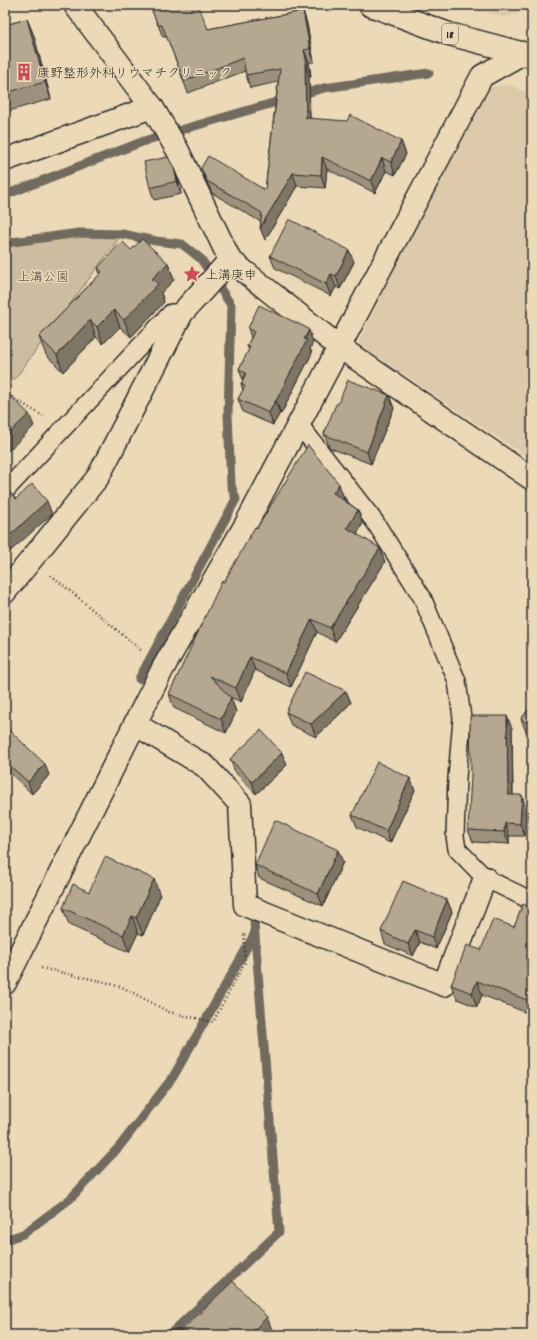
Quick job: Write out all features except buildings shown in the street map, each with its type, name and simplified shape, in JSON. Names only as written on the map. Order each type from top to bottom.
[{"type":"street","points":[[75,5],[156,113],[177,149],[226,264],[338,346],[532,479]]},
{"type":"street","name":"18","points":[[370,5],[449,34],[529,52]]},
{"type":"street","points":[[5,983],[10,958],[135,724],[163,668],[246,524],[338,346],[482,76],[529,52]]},
{"type":"street","points":[[5,160],[156,113]]},
{"type":"street","points":[[5,592],[98,477],[182,314],[205,290],[226,264]]},
{"type":"street","points":[[135,724],[206,766],[240,804],[245,905],[444,985],[485,878]]},
{"type":"lane","points":[[5,491],[62,428],[171,313],[182,314]]},
{"type":"lane","points":[[298,423],[375,522],[422,597],[456,681],[462,718],[457,778],[455,836],[457,848],[485,878],[532,901]]},
{"type":"path","points":[[5,393],[62,428]]},
{"type":"path","points":[[32,559],[148,656]]},
{"type":"path","points":[[10,958],[33,966],[118,986],[169,1012],[213,1022],[245,962],[244,934]]},
{"type":"shaded area","points":[[458,5],[526,5],[517,14],[504,17]]},
{"type":"shaded area","points":[[510,85],[532,95],[532,460],[358,344],[484,87]]},
{"type":"green space","name":"上溝公園","points":[[79,233],[122,234],[14,380],[5,372],[5,243]]},
{"type":"waterway","points":[[5,195],[147,140],[324,88],[429,73]]},
{"type":"waterway","points":[[5,243],[79,233],[122,234],[156,241],[182,244],[201,259],[231,305],[228,414],[231,485],[236,499],[139,679]]},
{"type":"waterway","points":[[169,1335],[279,1232],[254,923]]},
{"type":"waterway","points":[[5,1240],[23,1234],[70,1199],[119,1147],[173,1077],[254,935]]},
{"type":"place","name":"康野整形外科リウマチクリニック","points":[[24,72]]},
{"type":"place","name":"上溝庚申","points":[[192,274]]}]
